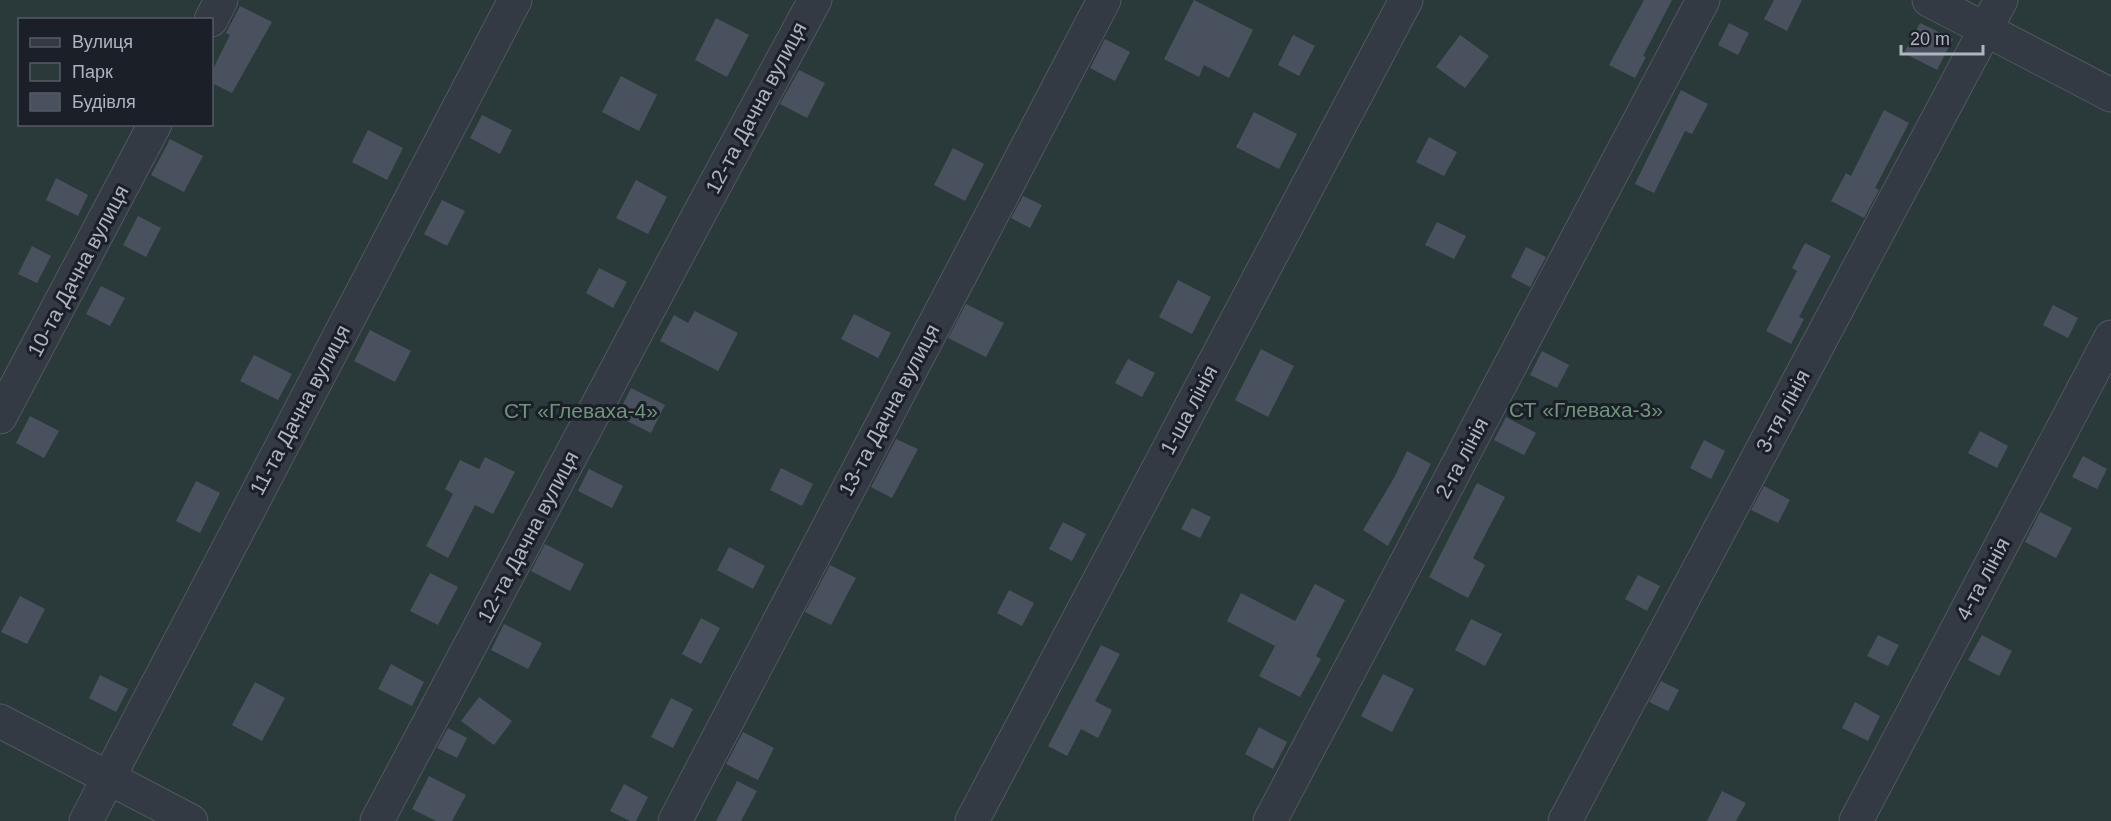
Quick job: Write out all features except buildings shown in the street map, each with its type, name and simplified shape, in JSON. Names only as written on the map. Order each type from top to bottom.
[{"type":"street","points":[[212,18],[221,0]]},
{"type":"street","name":"11-та Дачна вулиця","points":[[86,821],[515,0]]},
{"type":"street","name":"12-та Дачна вулиця","points":[[377,821],[815,0]]},
{"type":"street","name":"13-та Дачна вулиця","points":[[675,821],[1104,0]]},
{"type":"street","name":"1-ша лінія","points":[[972,821],[1406,0]]},
{"type":"street","name":"2-га лінія","points":[[1270,821],[1703,0]]},
{"type":"street","points":[[1929,0],[2111,95]]},
{"type":"street","name":"3-тя лінія","points":[[1564,821],[2001,0]]},
{"type":"street","name":"10-та Дачна вулиця","points":[[0,417],[154,126]]},
{"type":"street","name":"4-та лінія","points":[[1856,821],[2111,337]]},
{"type":"street","points":[[0,721],[191,821]]},
{"type":"green space","points":[[0,0],[2111,0],[2111,821],[0,821]]},
{"type":"park label","name":"СТ «Глеваха-3»","points":[[1586,410]]},
{"type":"park label","name":"СТ «Глеваха-4»","points":[[581,411]]}]
